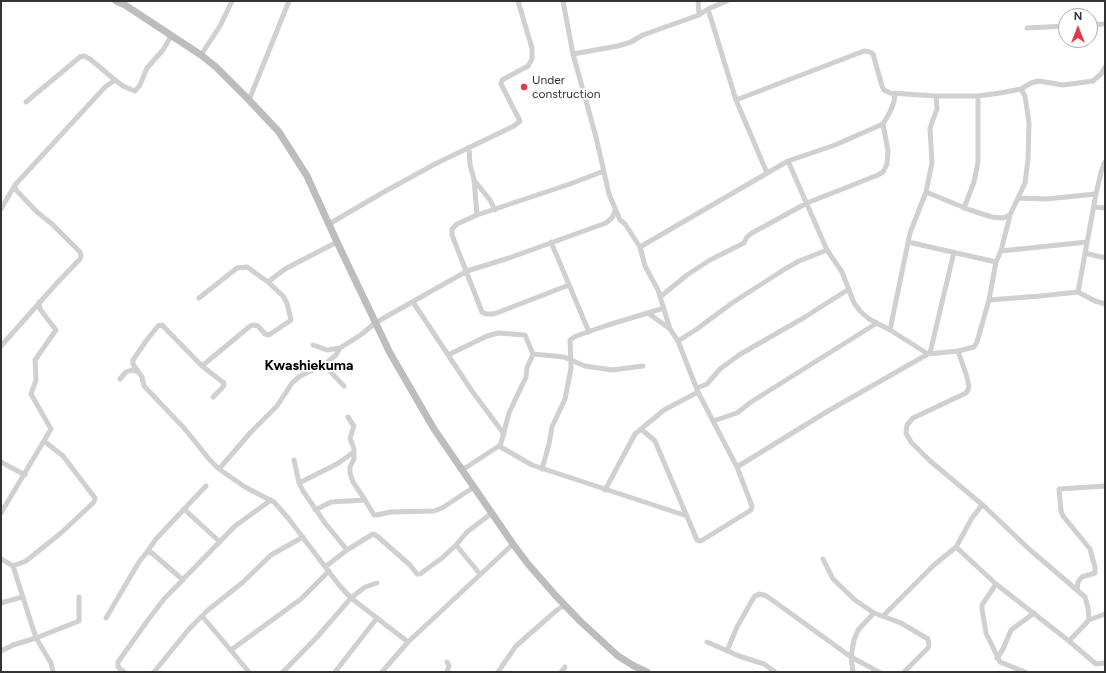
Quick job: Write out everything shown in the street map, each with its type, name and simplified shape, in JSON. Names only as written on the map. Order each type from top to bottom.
[{"type":"street","points":[[116,1],[126,5],[201,55],[216,67],[279,132],[307,176],[336,242],[390,353],[434,429],[528,564],[565,605],[618,656],[647,672]]},
{"type":"street","points":[[201,55],[220,26],[232,1]]},
{"type":"street","points":[[249,100],[290,1]]},
{"type":"street","points":[[329,224],[382,193],[469,147],[514,126],[520,120],[501,84],[502,80],[528,66],[532,59],[532,48],[518,1]]},
{"type":"street","points":[[563,1],[573,54],[609,194],[620,220],[625,224],[640,247],[645,266],[660,297],[670,329]]},
{"type":"street","points":[[698,1],[699,15]]},
{"type":"street","points":[[573,54],[618,46],[699,15],[708,9],[727,1]]},
{"type":"street","points":[[708,9],[736,100],[767,173]]},
{"type":"street","points":[[1027,28],[1058,26]]},
{"type":"street","points":[[26,102],[80,57],[84,56],[90,59],[123,86],[135,90],[140,85],[147,68],[163,50],[171,36]]},
{"type":"street","points":[[736,100],[864,51],[873,54],[884,90],[895,94],[978,96],[1021,89],[1031,83],[1039,82],[1063,85],[1093,81],[1101,74],[1105,67]]},
{"type":"street","points":[[1,209],[15,185],[105,87],[115,80]]},
{"type":"street","points":[[737,466],[828,411],[929,354],[958,351],[974,347],[977,342],[989,300],[996,262],[1001,251],[1010,215],[1025,183],[1028,159],[1029,123],[1025,96],[1021,89]]},
{"type":"street","points":[[640,247],[788,161],[835,145],[883,124],[890,112],[895,94]]},
{"type":"street","points":[[890,330],[912,226],[926,192],[932,163],[930,128],[937,109],[936,96]]},
{"type":"street","points":[[964,208],[977,171],[978,96]]},
{"type":"street","points":[[660,297],[687,275],[710,260],[744,243],[747,237],[752,233],[807,203],[883,172],[887,164],[888,151],[883,124]]},
{"type":"street","points":[[469,147],[470,165],[474,179],[477,215]]},
{"type":"street","points":[[788,161],[827,250],[842,272],[854,304],[860,312],[929,354]]},
{"type":"street","points":[[1078,292],[1096,194],[1105,162]]},
{"type":"street","points":[[569,285],[489,314],[482,312],[452,235],[452,229],[457,224],[477,215],[604,171]]},
{"type":"street","points":[[474,179],[490,200],[495,210]]},
{"type":"street","points":[[1,346],[57,282],[80,259],[81,254],[52,224],[32,207],[16,190],[15,185]]},
{"type":"street","points":[[926,192],[964,208],[997,218],[1010,215]]},
{"type":"street","points":[[1018,198],[1046,199],[1096,194]]},
{"type":"street","points":[[1094,206],[1105,208]]},
{"type":"street","points":[[606,223],[612,218],[615,211]]},
{"type":"street","points":[[314,345],[327,350],[340,348],[362,334],[375,323],[467,271],[509,258],[606,223],[620,220]]},
{"type":"street","points":[[268,282],[285,269],[336,242]]},
{"type":"street","points":[[551,242],[564,269],[569,285],[589,332]]},
{"type":"street","points":[[908,242],[996,262]]},
{"type":"street","points":[[1001,251],[1087,242]]},
{"type":"street","points":[[678,340],[697,329],[732,303],[785,269],[799,261],[827,250]]},
{"type":"street","points":[[929,354],[954,252]]},
{"type":"street","points":[[1085,253],[1105,258]]},
{"type":"street","points":[[199,298],[240,268],[246,267],[268,282],[286,300],[291,317],[291,320],[269,335],[265,334],[258,326],[255,325],[249,327],[202,366]]},
{"type":"street","points":[[605,490],[632,438],[664,410],[707,384],[720,369],[739,355],[805,317],[849,289]]},
{"type":"street","points":[[989,300],[1078,292],[1095,301],[1105,304]]},
{"type":"street","points":[[1,513],[51,429],[31,394],[36,380],[35,360],[56,330],[40,309],[40,302]]},
{"type":"street","points":[[413,302],[472,391],[504,434]]},
{"type":"street","points":[[542,468],[552,427],[564,402],[571,370],[570,340],[576,336],[664,308]]},
{"type":"street","points":[[641,429],[655,441],[697,540],[699,541],[750,512],[752,506],[737,466],[713,422],[698,390],[678,340],[670,329],[648,313]]},
{"type":"street","points":[[713,422],[737,413],[751,402],[877,323]]},
{"type":"street","points":[[213,397],[222,388],[224,382],[202,366],[162,325],[158,326],[133,360],[133,364],[142,377],[145,387],[184,428],[219,469],[245,487],[271,500],[288,518],[351,598],[408,642]]},
{"type":"street","points":[[448,356],[487,336],[498,334],[525,335],[533,354],[526,377],[509,413],[504,434],[499,446],[462,470]]},
{"type":"street","points":[[219,469],[251,432],[277,406],[292,383],[300,376],[324,365],[336,355],[340,348]]},
{"type":"street","points":[[958,351],[966,374],[969,386],[968,390],[966,393],[913,418],[907,425],[906,433],[911,442],[929,460],[1085,597],[1089,620]]},
{"type":"street","points":[[533,354],[571,359],[585,366],[612,370],[643,366]]},
{"type":"street","points":[[324,365],[344,386]]},
{"type":"street","points":[[120,379],[126,372],[136,370],[139,372]]},
{"type":"street","points":[[348,417],[354,426],[350,438],[354,452],[354,459],[350,467],[350,473],[353,482],[374,515],[391,512],[434,511],[442,508],[474,487]]},
{"type":"street","points":[[13,566],[26,561],[61,533],[94,502],[95,498],[63,456],[44,441]]},
{"type":"street","points":[[499,446],[528,463],[605,490],[687,516]]},
{"type":"street","points":[[299,483],[337,464],[354,452]]},
{"type":"street","points":[[294,460],[299,483],[315,510],[347,550]]},
{"type":"street","points":[[1,462],[25,475]]},
{"type":"street","points":[[106,618],[138,562],[161,534],[206,486]]},
{"type":"street","points":[[1077,590],[1078,582],[1082,577],[1095,573],[1095,567],[1090,549],[1063,516],[1061,511],[1060,489],[1105,486]]},
{"type":"street","points":[[124,672],[118,667],[118,662],[148,620],[183,580],[235,526],[271,500]]},
{"type":"street","points":[[315,510],[331,502],[365,500]]},
{"type":"street","points":[[883,616],[934,565],[956,547],[972,518],[982,505]]},
{"type":"street","points":[[186,507],[186,511],[220,542]]},
{"type":"street","points":[[231,650],[301,599],[327,569],[347,550],[373,534],[410,564],[417,574],[420,574],[442,558],[467,532],[492,513]]},
{"type":"street","points":[[154,672],[189,629],[202,616],[242,583],[271,555],[303,537]]},
{"type":"street","points":[[382,672],[408,642],[513,544]]},
{"type":"street","points":[[456,545],[480,574]]},
{"type":"street","points":[[956,547],[996,584],[1096,664],[1105,663]]},
{"type":"street","points":[[147,552],[152,553],[183,580]]},
{"type":"street","points":[[1,559],[13,566],[36,638],[51,663],[53,672]]},
{"type":"street","points":[[823,559],[831,575],[855,600],[874,613],[901,623],[928,639],[928,648],[904,672]]},
{"type":"street","points":[[283,672],[318,636],[351,598],[365,587],[377,583]]},
{"type":"street","points":[[996,584],[985,600],[982,609],[986,633],[1000,662],[1016,671],[1025,672]]},
{"type":"street","points":[[727,651],[737,627],[754,597],[759,594],[768,597],[851,657],[879,672]]},
{"type":"street","points":[[1,603],[22,597]]},
{"type":"street","points":[[1,652],[13,645],[36,638],[79,621],[79,598]]},
{"type":"street","points":[[498,672],[516,646],[557,610],[565,605]]},
{"type":"street","points":[[853,672],[851,657],[856,634],[874,613]]},
{"type":"street","points":[[997,658],[1003,649],[1011,630],[1034,613]]},
{"type":"street","points":[[1069,642],[1089,620],[1105,614]]},
{"type":"street","points":[[202,616],[249,672]]},
{"type":"street","points":[[335,672],[377,618]]},
{"type":"street","points":[[707,642],[764,664],[775,672]]},
{"type":"street","points":[[446,672],[449,666],[447,662]]},
{"type":"place","name":"Under construction","points":[[524,87]]},
{"type":"district","name":"Kwashiekuma","points":[[309,366]]}]
